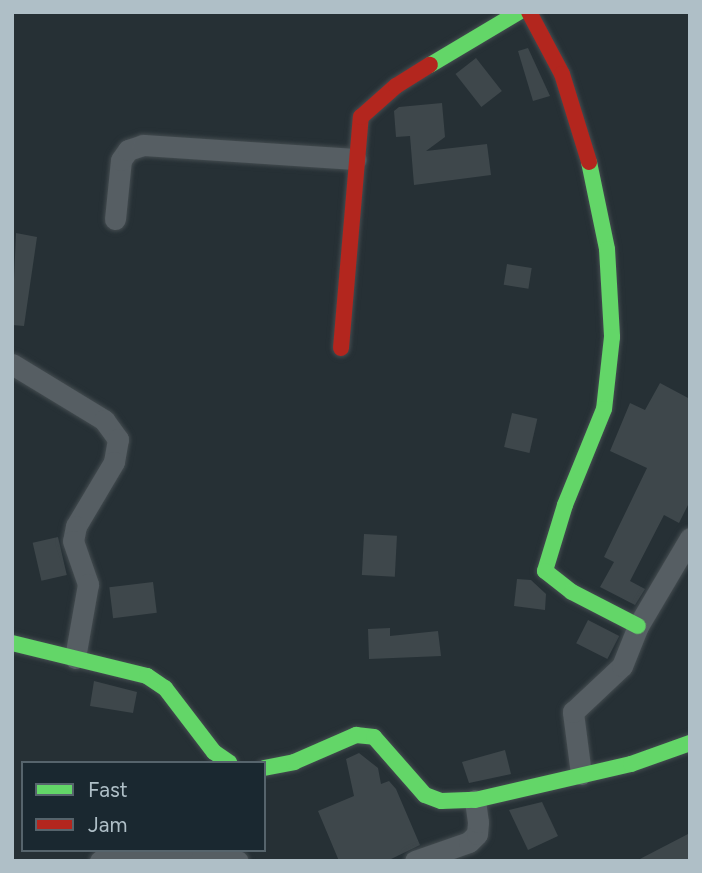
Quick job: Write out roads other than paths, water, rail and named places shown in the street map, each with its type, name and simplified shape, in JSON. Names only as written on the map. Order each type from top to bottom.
[{"type":"street","points":[[341,348],[361,117],[373,104],[519,12]]},
{"type":"street","points":[[530,12],[562,74],[588,157],[607,249],[612,337],[604,408],[565,505],[545,571],[572,592],[638,626]]},
{"type":"street","points":[[115,219],[121,160],[128,150],[143,145],[356,159]]},
{"type":"street","points":[[12,364],[104,420],[118,439],[114,461],[76,526],[73,541],[88,583],[75,658]]},
{"type":"street","points":[[581,774],[573,712],[622,666],[638,626],[690,538]]},
{"type":"street","points":[[12,643],[147,676],[165,688],[214,752],[227,761]]},
{"type":"street","points":[[266,768],[294,762],[356,735],[374,737],[425,795],[441,801],[475,800],[631,764],[690,743]]},
{"type":"street","points":[[415,861],[469,842],[478,822],[475,800]]},
{"type":"street","points":[[100,861],[167,852]]},
{"type":"street","points":[[202,852],[238,861]]}]
